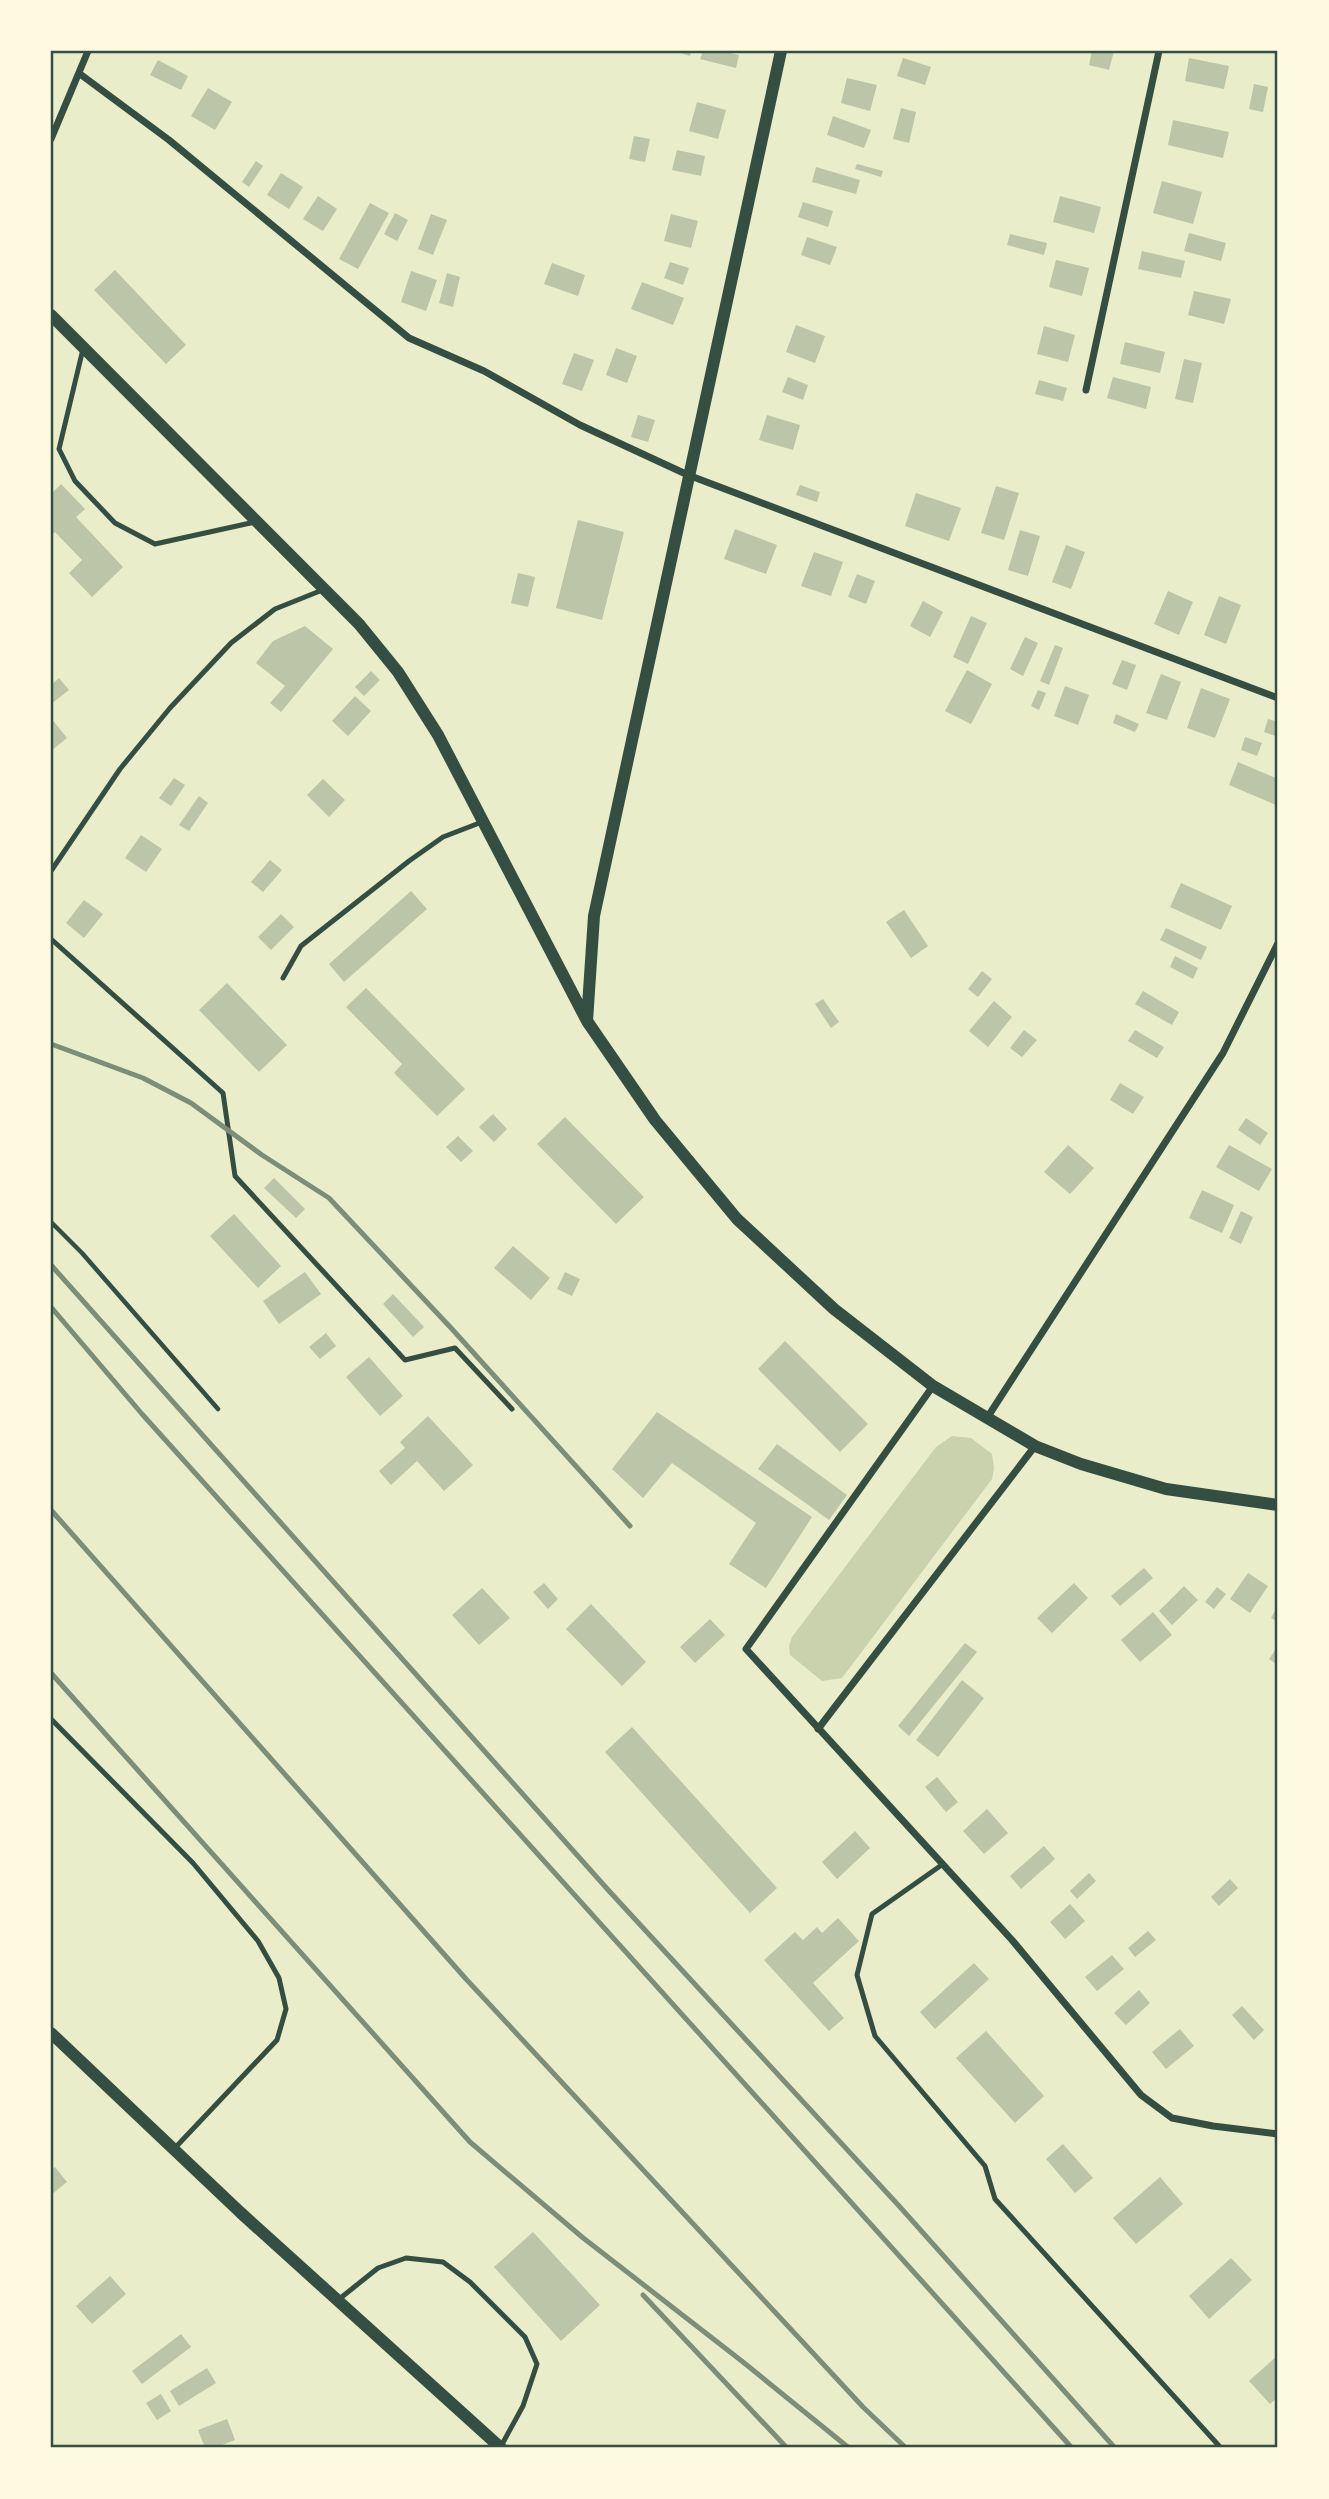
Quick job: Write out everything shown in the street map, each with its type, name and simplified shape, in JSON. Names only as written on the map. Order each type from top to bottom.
[{"type":"street","points":[[51,139],[88,51]]},
{"type":"street","points":[[587,1021],[594,916],[781,51]]},
{"type":"street","points":[[1086,390],[1159,51]]},
{"type":"street","points":[[80,74],[169,140],[410,338],[484,371],[580,425],[688,475],[1278,698]]},
{"type":"street","points":[[51,315],[325,589],[359,624],[398,672],[438,735],[587,1021],[655,1120],[737,1219],[834,1309],[933,1386],[1035,1446],[1081,1465],[1166,1489],[1278,1505]]},
{"type":"street","points":[[987,1419],[1223,1053],[1278,943]]},
{"type":"street","points":[[933,1386],[746,1649],[1012,1940],[1141,2095],[1172,2118],[1278,2134]]},
{"type":"street","points":[[818,1729],[1035,1446]]},
{"type":"street","points":[[51,2033],[173,2150],[501,2448]]},
{"type":"lane","points":[[83,349],[59,449],[75,481],[115,523],[155,544],[257,522]]},
{"type":"lane","points":[[51,871],[120,769],[170,708],[231,643],[275,609],[325,589]]},
{"type":"lane","points":[[283,978],[301,946],[322,929],[443,837],[482,822]]},
{"type":"lane","points":[[51,939],[223,1093],[234,1176],[405,1360],[455,1348],[512,1409]]},
{"type":"lane","points":[[51,1719],[193,1863],[258,1941],[279,1978],[286,2009],[277,2040],[173,2150]]},
{"type":"lane","points":[[943,1864],[872,1914],[857,1975],[876,2036],[985,2166],[995,2200],[1221,2448]]},
{"type":"lane","points":[[337,2301],[378,2269],[406,2258],[443,2262],[470,2282],[525,2337],[537,2364],[523,2406],[501,2448]]},
{"type":"path","points":[[51,1222],[82,1253],[218,1409]]},
{"type":"green space","points":[[952,1436],[971,1438],[992,1454],[992,1479],[842,1678],[822,1681],[790,1655],[792,1637],[936,1447]]},
{"type":"building","points":[[674,51],[691,51],[690,56]]},
{"type":"building","points":[[703,51],[739,55],[736,68],[700,59]]},
{"type":"building","points":[[1092,51],[1114,51],[1109,70],[1089,65]]},
{"type":"building","points":[[903,58],[931,67],[925,85],[897,76]]},
{"type":"building","points":[[1189,58],[1229,66],[1224,89],[1185,81]]},
{"type":"building","points":[[158,60],[188,76],[181,90],[150,75]]},
{"type":"building","points":[[847,78],[877,85],[870,111],[841,103]]},
{"type":"building","points":[[1254,84],[1268,87],[1263,112],[1249,109]]},
{"type":"building","points":[[208,88],[232,102],[215,130],[191,116]]},
{"type":"building","points":[[697,102],[726,110],[718,139],[689,131]]},
{"type":"building","points":[[901,108],[916,112],[909,143],[893,139]]},
{"type":"building","points":[[833,116],[871,130],[864,148],[827,135]]},
{"type":"building","points":[[1173,120],[1229,132],[1223,158],[1168,145]]},
{"type":"building","points":[[634,136],[650,139],[645,162],[629,159]]},
{"type":"building","points":[[677,150],[705,156],[701,176],[672,170]]},
{"type":"building","points":[[256,161],[263,166],[249,187],[242,182]]},
{"type":"building","points":[[857,164],[883,171],[881,177],[855,169]]},
{"type":"building","points":[[816,167],[860,180],[856,194],[812,182]]},
{"type":"building","points":[[281,173],[303,187],[289,209],[267,195]]},
{"type":"building","points":[[1162,181],[1202,192],[1193,224],[1153,213]]},
{"type":"building","points":[[318,196],[337,209],[323,231],[303,219]]},
{"type":"building","points":[[1060,196],[1101,207],[1094,233],[1053,222]]},
{"type":"building","points":[[803,202],[833,211],[828,227],[798,217]]},
{"type":"building","points":[[370,203],[389,213],[358,269],[339,259]]},
{"type":"building","points":[[395,213],[408,220],[397,241],[384,234]]},
{"type":"building","points":[[431,214],[447,220],[433,255],[418,249]]},
{"type":"building","points":[[671,214],[698,221],[691,248],[664,241]]},
{"type":"building","points":[[1189,233],[1226,243],[1221,261],[1184,251]]},
{"type":"building","points":[[1010,234],[1047,243],[1044,255],[1007,245]]},
{"type":"building","points":[[807,237],[837,247],[830,265],[801,255]]},
{"type":"building","points":[[1142,251],[1185,261],[1181,278],[1138,269]]},
{"type":"building","points":[[1056,260],[1089,268],[1082,296],[1049,287]]},
{"type":"building","points":[[670,262],[689,268],[683,285],[664,278]]},
{"type":"building","points":[[552,263],[585,275],[578,296],[544,284]]},
{"type":"building","points":[[115,270],[186,345],[166,364],[94,290]]},
{"type":"building","points":[[411,271],[437,280],[426,311],[401,302]]},
{"type":"building","points":[[447,273],[460,277],[453,307],[439,303]]},
{"type":"building","points":[[642,282],[684,298],[673,325],[631,309]]},
{"type":"building","points":[[1194,291],[1231,299],[1224,324],[1188,315]]},
{"type":"building","points":[[796,325],[825,336],[815,363],[786,352]]},
{"type":"building","points":[[1044,326],[1075,335],[1068,362],[1037,354]]},
{"type":"building","points":[[1125,342],[1165,352],[1160,373],[1120,364]]},
{"type":"building","points":[[616,348],[637,356],[627,383],[606,375]]},
{"type":"building","points":[[574,353],[594,360],[582,391],[562,384]]},
{"type":"building","points":[[1184,359],[1202,363],[1193,403],[1175,399]]},
{"type":"building","points":[[788,377],[808,385],[803,400],[782,392]]},
{"type":"building","points":[[1113,377],[1151,387],[1146,409],[1107,398]]},
{"type":"building","points":[[1039,380],[1067,388],[1063,401],[1035,394]]},
{"type":"building","points":[[638,415],[655,420],[648,442],[631,437]]},
{"type":"building","points":[[767,415],[800,425],[793,450],[759,440]]},
{"type":"building","points":[[61,484],[85,509],[76,517],[123,567],[92,597],[69,573],[82,560],[55,532],[51,536],[51,494]]},
{"type":"building","points":[[800,485],[820,492],[817,502],[796,495]]},
{"type":"building","points":[[996,486],[1019,493],[1004,540],[981,533]]},
{"type":"building","points":[[916,493],[961,508],[949,541],[905,526]]},
{"type":"building","points":[[578,520],[624,532],[602,620],[556,608]]},
{"type":"building","points":[[735,529],[777,545],[766,574],[724,559]]},
{"type":"building","points":[[1020,530],[1040,536],[1028,576],[1008,570]]},
{"type":"building","points":[[1066,545],[1085,552],[1071,589],[1052,582]]},
{"type":"building","points":[[814,552],[843,562],[831,596],[801,586]]},
{"type":"building","points":[[518,573],[535,577],[528,607],[511,603]]},
{"type":"building","points":[[857,574],[875,581],[866,604],[848,597]]},
{"type":"building","points":[[1168,591],[1193,602],[1179,635],[1154,624]]},
{"type":"building","points":[[1219,596],[1241,605],[1226,644],[1204,635]]},
{"type":"building","points":[[923,601],[943,612],[930,637],[910,626]]},
{"type":"building","points":[[971,616],[987,623],[968,664],[953,657]]},
{"type":"building","points":[[305,626],[333,649],[281,712],[270,703],[285,686],[256,663],[273,641]]},
{"type":"building","points":[[1025,637],[1038,643],[1023,676],[1010,669]]},
{"type":"building","points":[[1055,645],[1063,648],[1049,685],[1040,681]]},
{"type":"building","points":[[1122,660],[1136,665],[1127,690],[1112,684]]},
{"type":"building","points":[[967,670],[992,684],[971,724],[945,711]]},
{"type":"building","points":[[371,671],[380,680],[364,696],[355,687]]},
{"type":"building","points":[[1161,674],[1181,682],[1167,720],[1146,713]]},
{"type":"building","points":[[59,678],[69,690],[51,704],[51,685]]},
{"type":"building","points":[[1065,686],[1089,695],[1078,725],[1054,716]]},
{"type":"building","points":[[1201,688],[1230,699],[1215,738],[1187,728]]},
{"type":"building","points":[[1038,690],[1046,693],[1039,710],[1031,706]]},
{"type":"building","points":[[355,696],[371,711],[348,736],[332,721]]},
{"type":"building","points":[[1116,714],[1139,724],[1135,732],[1113,723]]},
{"type":"building","points":[[51,718],[67,738],[51,751]]},
{"type":"building","points":[[1268,719],[1278,722],[1278,737],[1264,732]]},
{"type":"building","points":[[1245,737],[1262,743],[1257,756],[1241,750]]},
{"type":"building","points":[[1238,762],[1278,779],[1276,805],[1229,785]]},
{"type":"building","points":[[174,778],[185,785],[171,806],[159,798]]},
{"type":"building","points":[[323,779],[345,800],[329,817],[307,795]]},
{"type":"building","points":[[199,796],[208,803],[189,831],[179,825]]},
{"type":"building","points":[[141,835],[162,849],[146,872],[125,858]]},
{"type":"building","points":[[270,860],[282,870],[263,892],[251,882]]},
{"type":"building","points":[[1181,883],[1232,906],[1221,930],[1170,907]]},
{"type":"building","points":[[411,891],[427,909],[344,982],[329,964]]},
{"type":"building","points":[[84,900],[103,914],[84,938],[66,923]]},
{"type":"building","points":[[904,910],[928,946],[911,958],[886,922]]},
{"type":"building","points":[[281,914],[294,927],[271,950],[258,937]]},
{"type":"building","points":[[1166,928],[1207,947],[1201,960],[1160,940]]},
{"type":"building","points":[[1175,956],[1198,968],[1193,979],[1170,967]]},
{"type":"building","points":[[982,971],[992,979],[978,997],[968,989]]},
{"type":"building","points":[[227,983],[287,1045],[259,1072],[199,1010]]},
{"type":"building","points":[[366,988],[465,1089],[437,1116],[394,1073],[402,1064],[346,1007]]},
{"type":"building","points":[[1143,991],[1179,1012],[1172,1025],[1135,1004]]},
{"type":"building","points":[[823,999],[839,1022],[831,1028],[815,1004]]},
{"type":"building","points":[[994,1001],[1012,1017],[988,1047],[969,1031]]},
{"type":"building","points":[[1024,1030],[1037,1040],[1022,1057],[1010,1048]]},
{"type":"building","points":[[1135,1030],[1164,1047],[1157,1058],[1128,1041]]},
{"type":"building","points":[[1120,1083],[1144,1097],[1133,1114],[1110,1100]]},
{"type":"building","points":[[493,1114],[507,1129],[494,1142],[479,1127]]},
{"type":"building","points":[[565,1117],[644,1197],[616,1224],[537,1144]]},
{"type":"building","points":[[1246,1118],[1268,1133],[1260,1145],[1238,1130]]},
{"type":"building","points":[[458,1136],[473,1151],[461,1162],[446,1147]]},
{"type":"building","points":[[1068,1145],[1094,1168],[1070,1194],[1044,1172]]},
{"type":"building","points":[[1229,1145],[1272,1169],[1259,1191],[1216,1167]]},
{"type":"building","points":[[274,1178],[305,1209],[296,1218],[264,1188]]},
{"type":"building","points":[[1202,1190],[1234,1205],[1222,1233],[1189,1218]]},
{"type":"building","points":[[1241,1211],[1253,1217],[1241,1244],[1229,1238]]},
{"type":"building","points":[[234,1214],[281,1266],[258,1288],[210,1236]]},
{"type":"building","points":[[513,1246],[550,1278],[531,1300],[494,1268]]},
{"type":"building","points":[[305,1272],[321,1294],[279,1324],[263,1301]]},
{"type":"building","points":[[565,1272],[580,1279],[572,1296],[557,1289]]},
{"type":"building","points":[[393,1294],[424,1327],[413,1337],[383,1304]]},
{"type":"building","points":[[326,1333],[336,1346],[320,1359],[309,1347]]},
{"type":"building","points":[[785,1341],[868,1424],[840,1452],[758,1369]]},
{"type":"building","points":[[369,1357],[403,1396],[380,1416],[346,1377]]},
{"type":"building","points":[[657,1412],[812,1517],[766,1588],[729,1564],[756,1523],[672,1463],[643,1498],[612,1469]]},
{"type":"building","points":[[428,1416],[473,1465],[444,1491],[417,1461],[391,1485],[379,1471],[405,1448],[400,1442]]},
{"type":"building","points":[[777,1444],[847,1495],[829,1520],[758,1469]]},
{"type":"building","points":[[1144,1568],[1153,1578],[1120,1606],[1111,1596]]},
{"type":"building","points":[[1248,1573],[1268,1586],[1250,1613],[1230,1599]]},
{"type":"building","points":[[544,1583],[558,1599],[548,1609],[533,1592]]},
{"type":"building","points":[[1074,1583],[1088,1598],[1052,1633],[1037,1618]]},
{"type":"building","points":[[1184,1586],[1198,1600],[1172,1625],[1159,1611]]},
{"type":"building","points":[[1217,1587],[1226,1594],[1214,1609],[1205,1602]]},
{"type":"building","points":[[482,1588],[510,1618],[479,1645],[452,1615]]},
{"type":"building","points":[[591,1604],[646,1662],[622,1686],[566,1629]]},
{"type":"building","points":[[1278,1605],[1278,1622],[1271,1618]]},
{"type":"building","points":[[1153,1612],[1172,1635],[1140,1662],[1121,1640]]},
{"type":"building","points":[[710,1619],[725,1635],[695,1663],[680,1647]]},
{"type":"building","points":[[965,1643],[977,1652],[909,1736],[898,1726]]},
{"type":"building","points":[[1278,1646],[1278,1665],[1269,1659]]},
{"type":"building","points":[[962,1680],[984,1698],[938,1757],[916,1740]]},
{"type":"building","points":[[632,1727],[777,1888],[750,1913],[605,1752]]},
{"type":"building","points":[[937,1777],[958,1802],[946,1812],[925,1787]]},
{"type":"building","points":[[987,1809],[1008,1833],[984,1854],[963,1831]]},
{"type":"building","points":[[855,1831],[870,1848],[837,1879],[822,1862]]},
{"type":"building","points":[[1044,1846],[1055,1859],[1021,1889],[1010,1876]]},
{"type":"building","points":[[1089,1873],[1096,1881],[1077,1899],[1070,1891]]},
{"type":"building","points":[[1230,1879],[1238,1888],[1219,1906],[1211,1897]]},
{"type":"building","points":[[1070,1904],[1085,1921],[1065,1939],[1050,1922]]},
{"type":"building","points":[[838,1918],[859,1941],[813,1983],[844,2018],[829,2031],[764,1960],[795,1932],[803,1940],[817,1927],[822,1933]]},
{"type":"building","points":[[1148,1931],[1156,1940],[1135,1957],[1128,1948]]},
{"type":"building","points":[[1112,1955],[1124,1969],[1097,1991],[1085,1977]]},
{"type":"building","points":[[974,1963],[989,1979],[935,2029],[920,2012]]},
{"type":"building","points":[[1139,1990],[1150,2003],[1126,2025],[1114,2013]]},
{"type":"building","points":[[1242,2006],[1264,2030],[1254,2040],[1232,2015]]},
{"type":"building","points":[[1180,2029],[1194,2046],[1166,2069],[1152,2052]]},
{"type":"building","points":[[986,2031],[1044,2096],[1015,2123],[956,2058]]},
{"type":"building","points":[[1063,2144],[1093,2178],[1075,2193],[1046,2159]]},
{"type":"building","points":[[55,2167],[67,2182],[51,2195],[51,2171]]},
{"type":"building","points":[[1160,2177],[1183,2204],[1136,2244],[1113,2218]]},
{"type":"building","points":[[533,2232],[600,2305],[561,2341],[494,2267]]},
{"type":"building","points":[[1231,2258],[1252,2280],[1209,2319],[1189,2296]]},
{"type":"building","points":[[110,2276],[126,2294],[92,2324],[76,2306]]},
{"type":"building","points":[[181,2334],[191,2347],[142,2384],[132,2371]]},
{"type":"building","points":[[1278,2355],[1278,2397],[1270,2404],[1249,2381]]},
{"type":"building","points":[[207,2368],[216,2383],[179,2406],[170,2391]]},
{"type":"building","points":[[161,2394],[171,2411],[157,2420],[146,2403]]},
{"type":"building","points":[[227,2419],[235,2440],[214,2448],[205,2448],[198,2430]]},
{"type":"railway","points":[[51,1044],[143,1078],[191,1103],[262,1155],[329,1198],[630,1526]]},
{"type":"railway","points":[[51,1265],[610,1892],[900,2207],[1115,2448]]},
{"type":"railway","points":[[51,1307],[142,1414],[1072,2448]]},
{"type":"railway","points":[[51,1510],[466,1979],[863,2407],[906,2448]]},
{"type":"railway","points":[[51,1673],[470,2142],[582,2237],[849,2448]]},
{"type":"railway","points":[[643,2295],[787,2448]]}]
